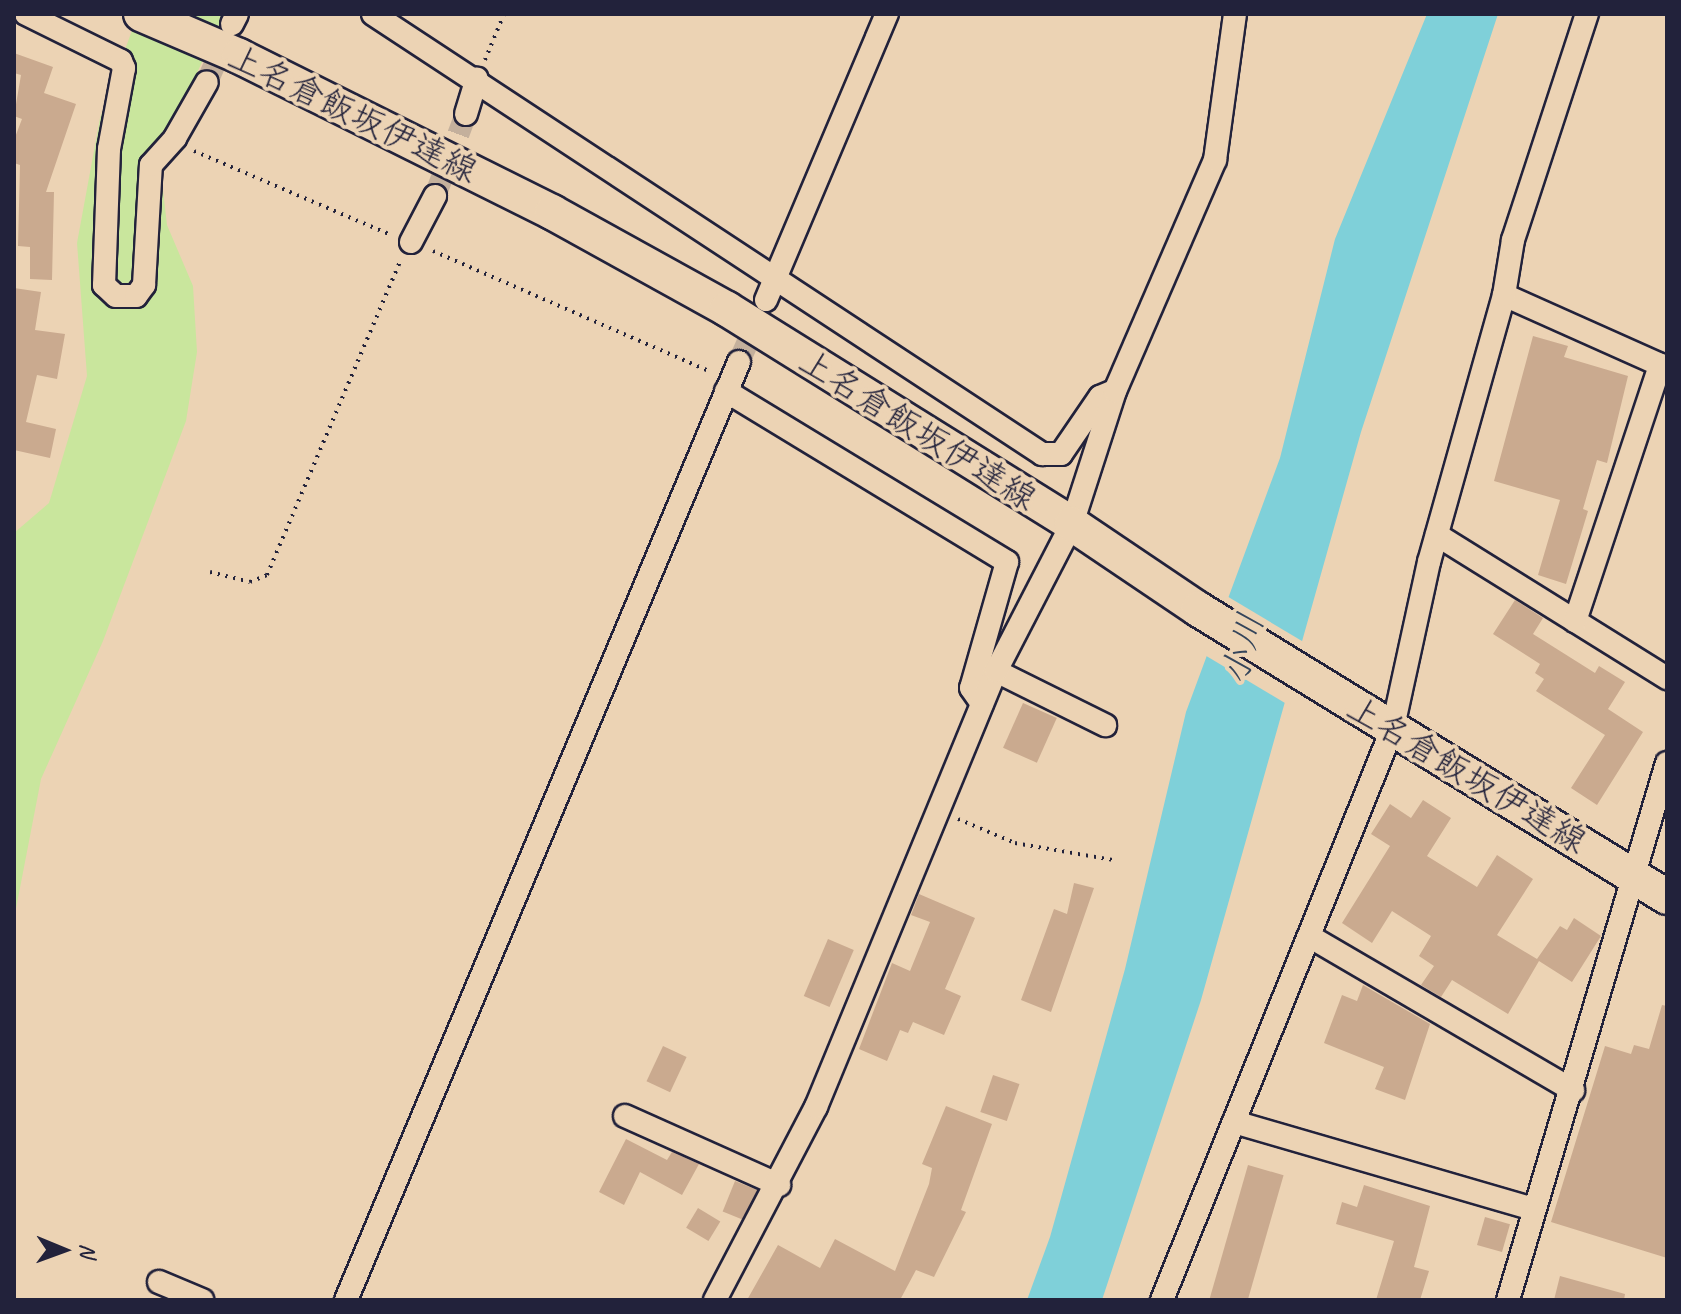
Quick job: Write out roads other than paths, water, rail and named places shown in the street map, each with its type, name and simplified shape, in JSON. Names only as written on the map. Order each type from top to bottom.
[{"type":"main road","name":"上名倉飯坂伊達線","points":[[141,14],[239,56],[552,212],[727,309],[1072,524],[1198,609],[1667,897]]},
{"type":"street","points":[[26,14],[121,61],[124,68],[109,149],[104,285],[116,296],[136,296],[144,285],[151,165],[175,138],[207,82]]},
{"type":"street","points":[[373,14],[477,79],[770,290],[1042,454],[1061,454],[1100,397],[1115,391]]},
{"type":"street","points":[[770,290],[887,14]]},
{"type":"street","points":[[715,1300],[779,1185],[996,671],[1072,524],[1115,391],[1215,160],[1235,14]]},
{"type":"street","points":[[1162,1300],[1309,936],[1381,721],[1504,295],[1513,240],[1587,14]]},
{"type":"street","points":[[466,114],[477,79]]},
{"type":"street","points":[[411,242],[435,196]]},
{"type":"street","points":[[1504,295],[1664,366],[1575,621]]},
{"type":"street","points":[[346,1300],[731,378],[1007,562],[971,688],[982,704]]},
{"type":"street","points":[[1437,535],[1667,678]]},
{"type":"street","points":[[996,671],[1105,725]]},
{"type":"street","points":[[1508,1300],[1533,1209],[1573,1090],[1667,763]]},
{"type":"street","points":[[1309,936],[1573,1090]]},
{"type":"street","points":[[625,1116],[779,1185]]},
{"type":"street","points":[[1234,1122],[1533,1209]]},
{"type":"street","points":[[159,1282],[202,1300]]},
{"type":"water","name":"小川","points":[[1427,14],[1498,14],[1361,432],[1201,1000],[1102,1300],[1027,1300],[1050,1237],[1125,969],[1186,712],[1280,458],[1335,239]]},
{"type":"tunnel","points":[[207,82],[227,36]]},
{"type":"tunnel","points":[[435,196],[466,114]]},
{"type":"tunnel","points":[[739,362],[759,316]]}]
